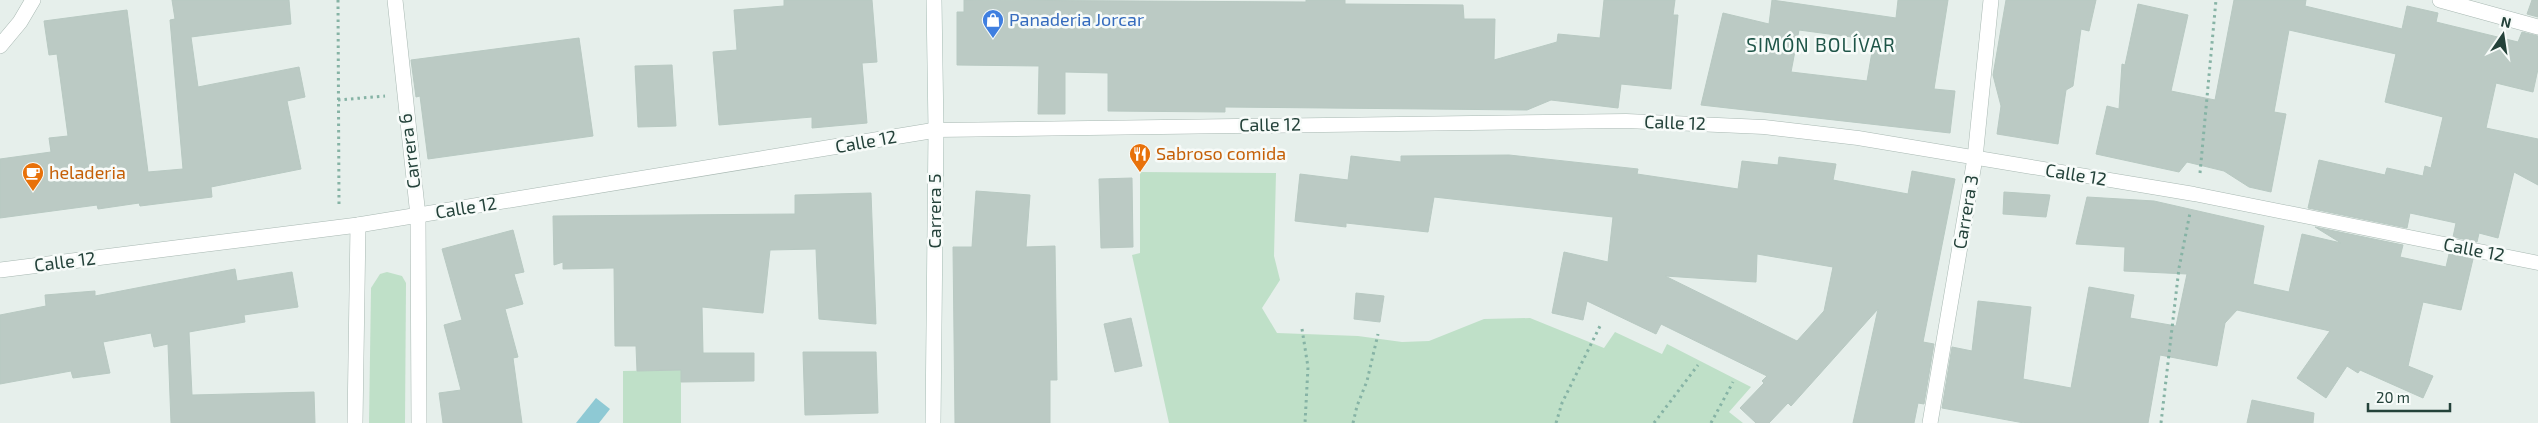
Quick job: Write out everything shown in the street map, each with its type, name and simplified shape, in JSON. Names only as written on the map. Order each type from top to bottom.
[{"type":"street","points":[[0,46],[20,22],[33,0]]},
{"type":"street","name":"Carrera 6","points":[[395,0],[418,216],[419,423]]},
{"type":"street","name":"Carrera 5","points":[[933,423],[936,130],[934,0]]},
{"type":"street","name":"Carrera 3","points":[[1930,423],[1975,158],[1991,0]]},
{"type":"street","points":[[2440,0],[2538,27]]},
{"type":"street","name":"Calle 12","points":[[0,270],[358,225],[936,130]]},
{"type":"street","points":[[355,423],[358,225]]},
{"type":"lane","name":"Calle 12","points":[[936,130],[1653,121],[1764,127],[1858,138],[2194,194],[2538,263]]},
{"type":"path","points":[[338,0],[338,227]]},
{"type":"path","points":[[338,100],[404,94]]},
{"type":"path","points":[[1556,423],[1562,403],[1600,326]]},
{"type":"path","points":[[1302,329],[1308,367],[1305,423]]},
{"type":"path","points":[[1353,423],[1357,406],[1367,381],[1378,334]]},
{"type":"path","points":[[1654,423],[1698,365]]},
{"type":"path","points":[[1711,423],[1733,382]]},
{"type":"green space","points":[[1140,172],[1276,173],[1274,256],[1280,280],[1262,308],[1277,333],[1358,336],[1402,342],[1429,341],[1484,319],[1530,318],[1604,348],[1615,332],[1662,354],[1667,344],[1751,387],[1729,412],[1743,423],[1169,423],[1132,255],[1140,253]]},
{"type":"green space","points":[[387,272],[402,276],[406,283],[405,423],[369,423],[371,288],[380,274]]},
{"type":"green space","points":[[681,370],[681,423],[623,423],[623,371]]},
{"type":"water","points":[[596,398],[610,409],[599,423],[576,423]]},
{"type":"building","points":[[172,0],[289,0],[291,24],[191,37],[198,87],[299,67],[305,97],[287,101],[301,169],[211,187],[212,197],[140,206],[139,203],[98,209],[97,205],[0,218],[0,159],[51,152],[49,138],[68,136],[57,54],[49,55],[44,21],[127,10],[148,172],[183,169],[170,20],[175,19]]},
{"type":"building","points":[[784,0],[872,0],[877,62],[862,63],[867,123],[812,128],[812,117],[719,125],[713,52],[737,50],[734,10],[784,6]]},
{"type":"building","points":[[964,0],[1306,2],[1306,0],[1345,0],[1345,4],[1463,5],[1464,19],[1495,19],[1494,60],[1557,42],[1558,34],[1600,38],[1604,0],[1675,0],[1673,15],[1678,15],[1671,89],[1621,84],[1618,108],[1551,100],[1527,110],[1225,107],[1225,112],[1108,111],[1108,73],[1065,72],[1065,114],[1038,114],[1039,66],[957,65],[957,12],[964,12]]},
{"type":"building","points":[[1772,0],[1896,18],[1898,0],[1948,0],[1934,89],[1955,91],[1950,133],[1701,105],[1723,13],[1769,24]],"holes":[[[1799,30],[1874,40],[1867,81],[1791,72]]]},
{"type":"building","points":[[2006,0],[2096,0],[2089,31],[2081,29],[2073,86],[2066,90],[2058,144],[1997,134],[2001,106],[1993,75]]},
{"type":"building","points":[[2234,0],[2306,0],[2305,6],[2402,29],[2407,6],[2438,13],[2436,22],[2518,42],[2522,32],[2538,36],[2538,69],[2533,92],[2496,83],[2486,128],[2538,139],[2538,185],[2514,172],[2498,238],[2479,233],[2477,242],[2453,237],[2456,223],[2410,213],[2407,228],[2308,208],[2319,160],[2385,175],[2387,168],[2423,176],[2425,166],[2431,168],[2443,117],[2385,102],[2396,54],[2289,30],[2274,112],[2286,114],[2271,192],[2249,187],[2224,171],[2187,162],[2179,172],[2096,154],[2107,106],[2119,109],[2122,64],[2125,65],[2138,4],[2188,15],[2171,91],[2215,100]]},
{"type":"building","points":[[2532,0],[2538,0],[2538,17],[2527,14]]},
{"type":"building","points":[[579,38],[593,136],[428,159],[420,96],[416,97],[411,60]]},
{"type":"building","points":[[672,65],[676,126],[638,127],[635,66]]},
{"type":"building","points":[[1509,155],[1638,169],[1637,174],[1738,189],[1742,161],[1778,165],[1779,157],[1836,164],[1833,180],[1908,194],[1912,171],[1955,179],[1923,342],[1934,344],[1924,404],[1918,403],[1914,423],[1853,423],[1878,309],[1791,406],[1788,403],[1769,423],[1756,423],[1740,408],[1764,383],[1762,381],[1767,376],[1661,324],[1656,334],[1587,301],[1583,320],[1552,313],[1564,252],[1608,262],[1613,217],[1434,197],[1428,232],[1346,223],[1346,227],[1295,221],[1300,174],[1348,180],[1351,156],[1401,162],[1401,156]],"holes":[[[1757,254],[1833,267],[1824,311],[1797,341],[1665,276],[1756,282]]]},
{"type":"building","points":[[1132,178],[1133,247],[1101,248],[1099,179]]},
{"type":"building","points":[[976,191],[1030,195],[1026,247],[1055,246],[1057,380],[1050,380],[1050,423],[955,423],[953,247],[972,247]]},
{"type":"building","points":[[2004,192],[2050,195],[2046,217],[2003,214]]},
{"type":"building","points":[[871,193],[876,324],[819,319],[816,249],[770,250],[763,313],[702,307],[703,353],[754,353],[754,381],[681,382],[681,370],[637,371],[636,346],[615,346],[614,268],[563,269],[563,262],[554,265],[553,216],[795,214],[795,195]]},
{"type":"building","points":[[2087,197],[2154,201],[2264,226],[2253,284],[2289,292],[2302,234],[2341,243],[2315,227],[2403,245],[2400,257],[2446,267],[2449,254],[2473,259],[2461,310],[2423,302],[2408,366],[2433,376],[2423,398],[2360,370],[2358,373],[2347,366],[2326,398],[2297,378],[2330,331],[2237,310],[2225,323],[2217,366],[2160,355],[2148,423],[2024,423],[1942,408],[1952,347],[1972,351],[1978,301],[2031,307],[2023,379],[2071,388],[2089,287],[2134,295],[2130,318],[2176,326],[2187,274],[2124,271],[2125,247],[2076,244]]},
{"type":"building","points":[[513,230],[524,272],[514,274],[523,304],[505,309],[518,357],[513,358],[522,423],[443,423],[439,393],[461,390],[444,325],[462,320],[442,249]]},
{"type":"building","points":[[235,269],[237,281],[292,272],[298,307],[244,315],[245,322],[189,332],[192,395],[314,392],[315,423],[171,423],[168,344],[154,347],[151,333],[103,342],[110,373],[73,378],[71,371],[0,384],[0,315],[46,306],[45,295],[95,291],[95,296]]},
{"type":"building","points":[[1356,293],[1384,296],[1380,322],[1354,319]]},
{"type":"building","points":[[1131,318],[1142,366],[1115,372],[1104,324]]},
{"type":"building","points":[[803,352],[876,352],[878,413],[805,415]]},
{"type":"building","points":[[2252,400],[2314,413],[2313,423],[2247,423]]},
{"type":"place","name":"Panaderia Jorcar","points":[[993,39]]},
{"type":"place","name":"Sabroso comida","points":[[1140,173]]},
{"type":"place","name":"heladeria","points":[[33,192]]},
{"type":"district","name":"SIMÓN BOLÍVAR","points":[[1821,45]]}]
